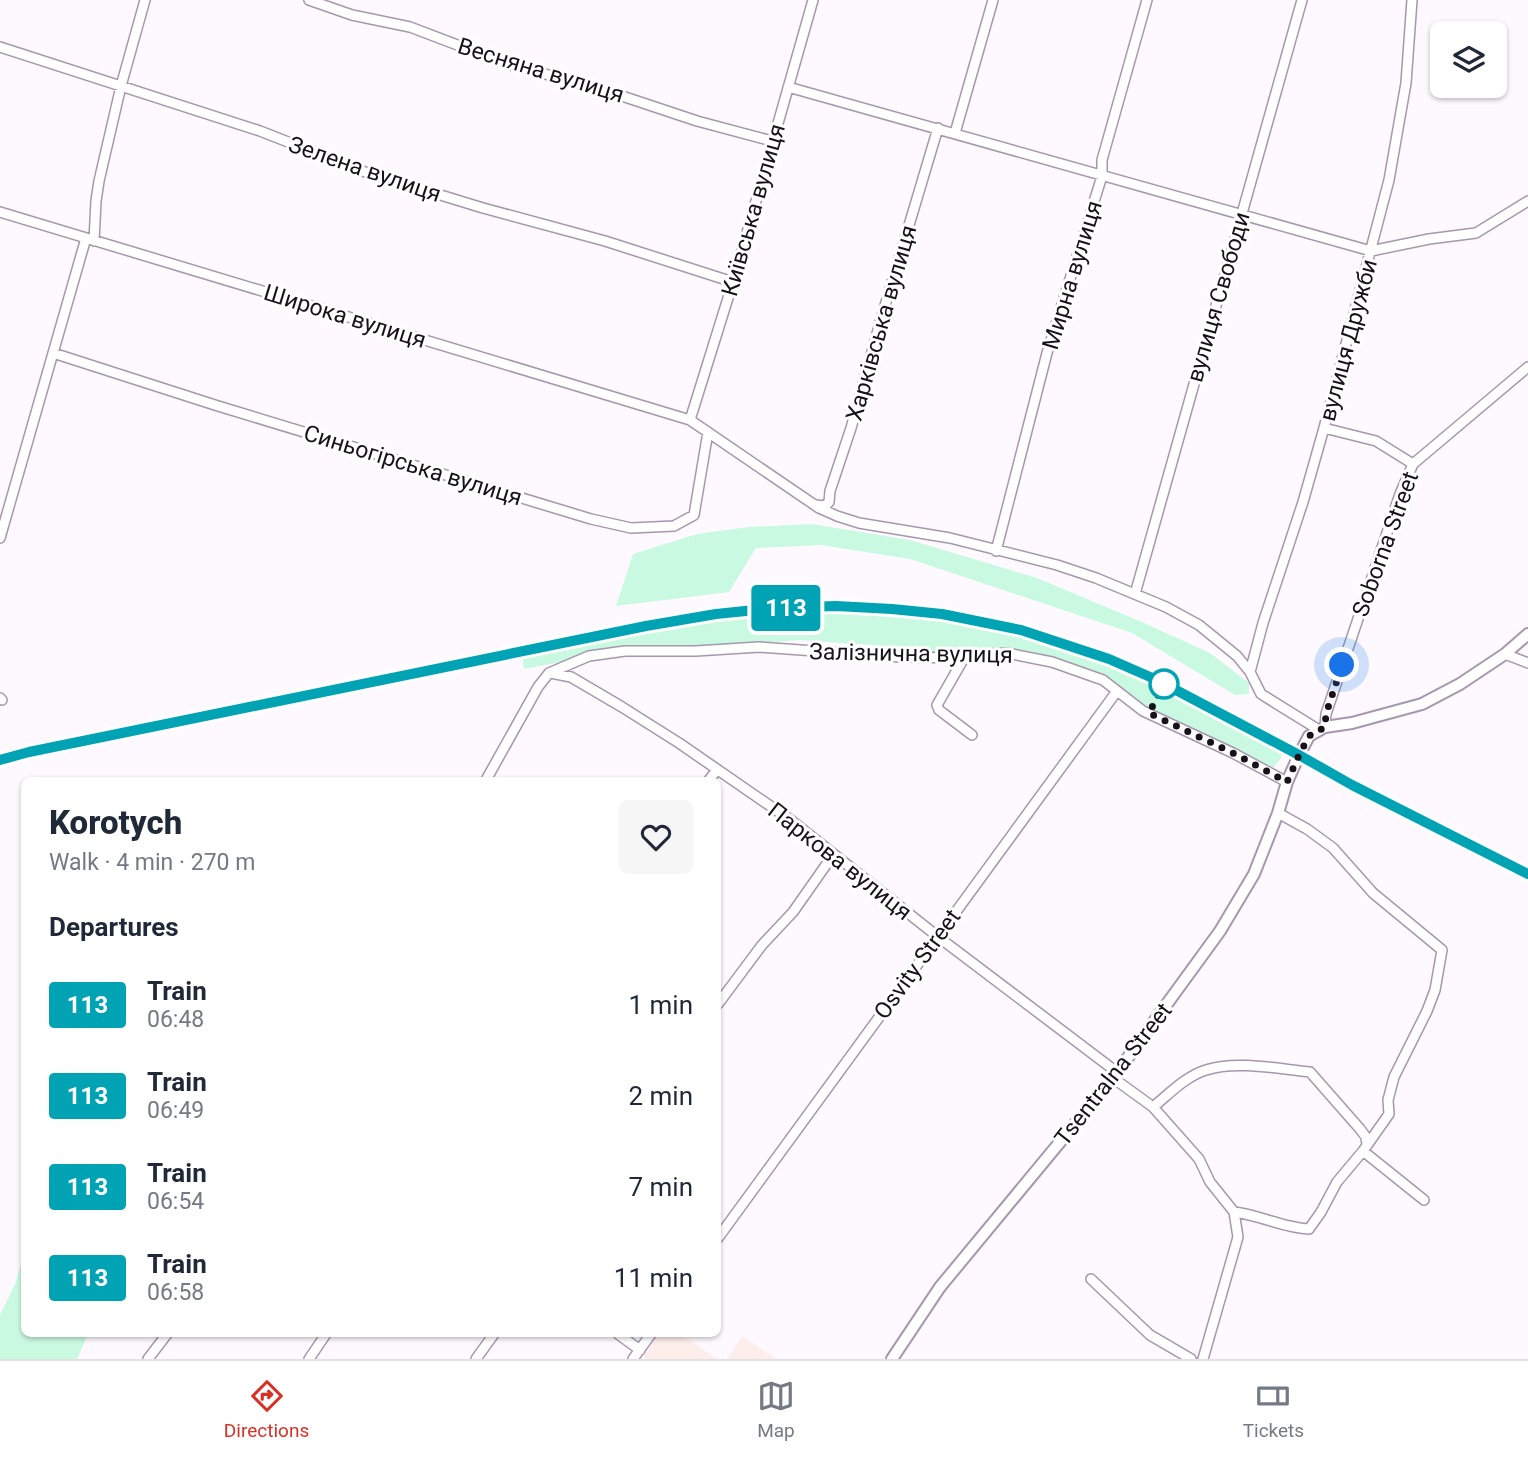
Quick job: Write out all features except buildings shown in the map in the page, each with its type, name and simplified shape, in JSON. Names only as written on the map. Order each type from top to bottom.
[{"type":"street","points":[[0,537],[53,353],[90,240],[99,181],[145,0]]},
{"type":"street","name":"Весняна вулиця","points":[[309,0],[352,15],[410,27],[510,65],[595,87],[697,121],[772,141]]},
{"type":"street","name":"Київська вулиця","points":[[690,420],[733,282],[813,0]]},
{"type":"street","points":[[955,133],[993,0]]},
{"type":"street","name":"Мирна вулиця","points":[[996,551],[1047,353],[1102,176],[1102,160],[1147,0]]},
{"type":"street","name":"вулиця Свободи","points":[[1135,594],[1302,0]]},
{"type":"street","name":"вулиця Дружби","points":[[1250,672],[1324,428],[1389,180],[1406,83],[1412,0]]},
{"type":"street","name":"Зелена вулиця","points":[[0,47],[260,131],[362,171],[605,241],[733,282]]},
{"type":"street","points":[[788,87],[1371,251],[1476,233],[1528,201]]},
{"type":"street","name":"Харківська вулиця","points":[[815,505],[825,506],[829,502],[830,491],[851,428],[938,128]]},
{"type":"street","name":"Широка вулиця","points":[[0,212],[690,420],[815,505],[837,516],[859,523],[950,538],[1057,565],[1135,594],[1199,625],[1237,656],[1250,672],[1261,694],[1322,729]]},
{"type":"street","name":"Синьогірська вулиця","points":[[53,353],[429,471],[591,519],[631,528],[674,526],[694,515],[708,432]]},
{"type":"street","name":"Soborna Street","points":[[1322,729],[1413,464],[1528,366]]},
{"type":"street","points":[[1324,428],[1376,441],[1413,464]]},
{"type":"street","points":[[1322,729],[1422,704],[1460,684],[1505,654],[1528,634]]},
{"type":"street","name":"Залізнична вулиця","points":[[549,673],[589,656],[625,652],[759,647],[900,657],[964,658],[1007,653],[1052,662],[1103,680],[1143,711],[1233,753],[1287,782]]},
{"type":"street","points":[[1505,654],[1528,663]]},
{"type":"street","points":[[964,658],[937,705],[939,710],[972,735]]},
{"type":"street","points":[[488,777],[538,687],[549,673]]},
{"type":"street","name":"Паркова вулиця","points":[[549,673],[571,677],[582,683],[679,743],[792,821],[1115,1075],[1153,1108],[1199,1159],[1210,1182],[1234,1212]]},
{"type":"street","name":"Osvity Street","points":[[721,1234],[1117,691]]},
{"type":"street","name":"Tsentralna Street","points":[[892,1359],[940,1287],[1115,1075],[1220,931],[1254,874],[1287,782],[1309,736],[1322,729]]},
{"type":"street","points":[[711,777],[717,769]]},
{"type":"street","points":[[1203,1359],[1238,1237],[1234,1212],[1251,1214],[1297,1229],[1309,1229],[1337,1182],[1389,1114],[1388,1100],[1394,1077],[1435,990],[1442,950],[1373,892],[1333,848],[1278,813]]},
{"type":"street","points":[[721,1000],[762,945],[793,912],[834,855]]},
{"type":"street","points":[[1153,1108],[1191,1077],[1205,1070],[1225,1066],[1310,1072],[1366,1136],[1365,1148]]},
{"type":"street","points":[[1365,1148],[1424,1200]]},
{"type":"street","points":[[1091,1279],[1150,1335],[1191,1359]]},
{"type":"street","points":[[148,1359],[165,1337]]},
{"type":"street","points":[[309,1359],[324,1337]]},
{"type":"street","points":[[476,1359],[492,1337]]},
{"type":"street","points":[[622,1337],[640,1350]]},
{"type":"street","points":[[634,1359],[648,1337]]},
{"type":"shaded area","points":[[742,1336],[776,1359],[727,1359]]},
{"type":"shaded area","points":[[657,1337],[684,1337],[717,1359],[647,1359],[643,1356]]},
{"type":"green space","points":[[812,524],[910,540],[1037,578],[1210,653],[1249,683],[1249,694],[1235,695],[1132,633],[910,559],[821,545],[756,548],[729,592],[616,606],[633,554],[697,534],[749,527]]},
{"type":"green space","points":[[859,609],[935,616],[999,626],[1034,635],[1033,640],[1129,675],[1190,704],[1279,751],[1281,758],[1274,767],[1267,766],[1146,709],[1114,687],[1032,657],[984,650],[942,653],[800,640],[597,655],[524,669],[522,653],[628,632],[750,613]]},
{"type":"green space","points":[[21,1264],[21,1337],[87,1337],[77,1359],[0,1359],[0,1315],[16,1282]]},
{"type":"railway","points":[[0,760],[646,626],[716,614],[836,605],[893,609],[942,614],[1021,630],[1109,659],[1157,680],[1352,785],[1528,874]]},
{"type":"train","name":"113","points":[[0,760],[646,626],[716,614],[836,606],[892,609],[942,614],[1021,630],[1109,659],[1157,680],[1352,785],[1528,874]]},
{"type":"route","points":[[1164,684],[1149,713],[1287,782],[1309,736],[1325,727],[1326,714],[1342,665]]}]
